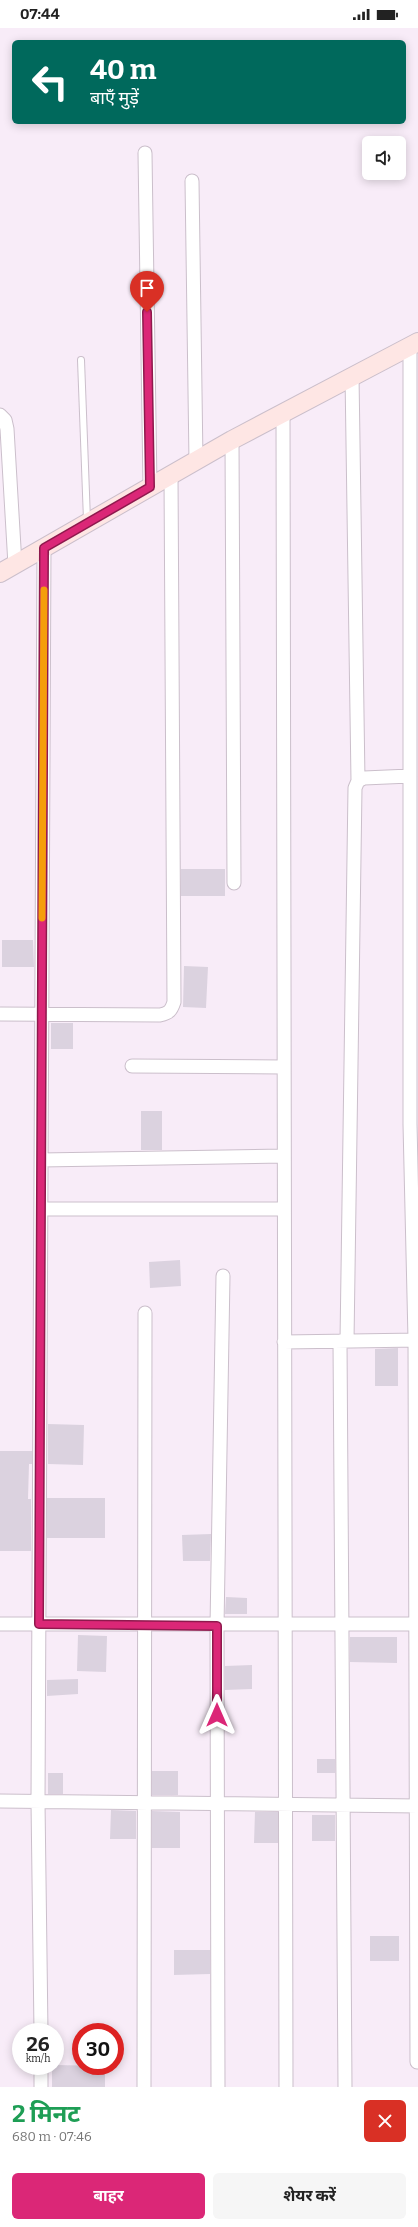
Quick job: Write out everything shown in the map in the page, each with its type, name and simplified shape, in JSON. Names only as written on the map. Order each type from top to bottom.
[{"type":"street","points":[[145,153],[150,487]]},
{"type":"street","points":[[192,181],[196,461]]},
{"type":"street","points":[[0,416],[5,420],[7,429],[8,569],[232,440],[352,375],[414,344],[410,776],[416,1340],[417,2062]]},
{"type":"street","points":[[345,2087],[342,1625],[343,1341],[354,806],[355,788],[358,781],[352,375]]},
{"type":"street","points":[[283,413],[286,2087]]},
{"type":"street","points":[[232,440],[234,883]]},
{"type":"street","points":[[0,1014],[160,1015],[167,1014],[171,1010],[174,1002],[171,475]]},
{"type":"street","points":[[41,2023],[38,1802],[44,548]]},
{"type":"street","points":[[358,781],[364,778],[410,776]]},
{"type":"street","points":[[132,1066],[283,1067]]},
{"type":"street","points":[[41,1160],[284,1156]]},
{"type":"street","points":[[41,1209],[284,1209]]},
{"type":"street","points":[[218,2087],[217,1626],[223,1276]]},
{"type":"street","points":[[144,2087],[145,1313]]},
{"type":"street","points":[[284,1342],[416,1340]]},
{"type":"street","points":[[0,1624],[144,1624],[217,1626],[417,1624]]},
{"type":"street","points":[[0,1801],[417,1806]]},
{"type":"street","points":[[41,2075],[41,2087]]},
{"type":"lane","points":[[81,360],[87,524]]},
{"type":"building","points":[[181,869],[225,869],[225,896],[181,896]]},
{"type":"building","points":[[2,940],[33,940],[34,967],[2,967]]},
{"type":"building","points":[[184,966],[208,967],[206,1008],[183,1007]]},
{"type":"building","points":[[51,1023],[73,1023],[73,1049],[51,1049]]},
{"type":"building","points":[[141,1111],[162,1111],[162,1150],[141,1150]]},
{"type":"building","points":[[180,1260],[181,1286],[150,1288],[149,1262]]},
{"type":"building","points":[[398,1348],[398,1386],[375,1386],[375,1349]]},
{"type":"building","points":[[48,1424],[84,1425],[83,1465],[48,1464]]},
{"type":"building","points":[[0,1451],[32,1451],[32,1464],[29,1464],[28,1499],[31,1499],[31,1551],[0,1551]]},
{"type":"building","points":[[47,1498],[105,1498],[105,1538],[47,1538]]},
{"type":"building","points":[[211,1534],[210,1561],[183,1561],[182,1535]]},
{"type":"building","points":[[226,1597],[247,1598],[247,1614],[225,1614]]},
{"type":"building","points":[[78,1635],[107,1636],[106,1672],[77,1671]]},
{"type":"building","points":[[350,1637],[397,1637],[397,1663],[350,1662]]},
{"type":"building","points":[[252,1665],[252,1689],[225,1690],[225,1666]]},
{"type":"building","points":[[78,1679],[78,1694],[47,1696],[47,1680]]},
{"type":"building","points":[[317,1759],[335,1759],[335,1773],[317,1773]]},
{"type":"building","points":[[152,1771],[178,1771],[178,1795],[152,1795]]},
{"type":"building","points":[[48,1773],[63,1773],[63,1794],[48,1794]]},
{"type":"building","points":[[111,1810],[136,1811],[136,1839],[110,1839]]},
{"type":"building","points":[[152,1811],[180,1812],[180,1848],[152,1848]]},
{"type":"building","points":[[255,1812],[278,1812],[278,1843],[254,1843]]},
{"type":"building","points":[[312,1815],[335,1815],[335,1841],[312,1841]]},
{"type":"building","points":[[370,1936],[399,1936],[399,1961],[370,1961]]},
{"type":"building","points":[[174,1950],[210,1950],[210,1974],[174,1975]]},
{"type":"building","points":[[64,2065],[72,2065],[72,2075],[105,2075],[105,2087],[52,2087],[52,2075],[64,2075]]},
{"type":"slow traffic","points":[[42,918],[44,590]]},
{"type":"route","points":[[147,312],[150,487],[44,548],[39,1624],[217,1626],[217,1715]]}]
